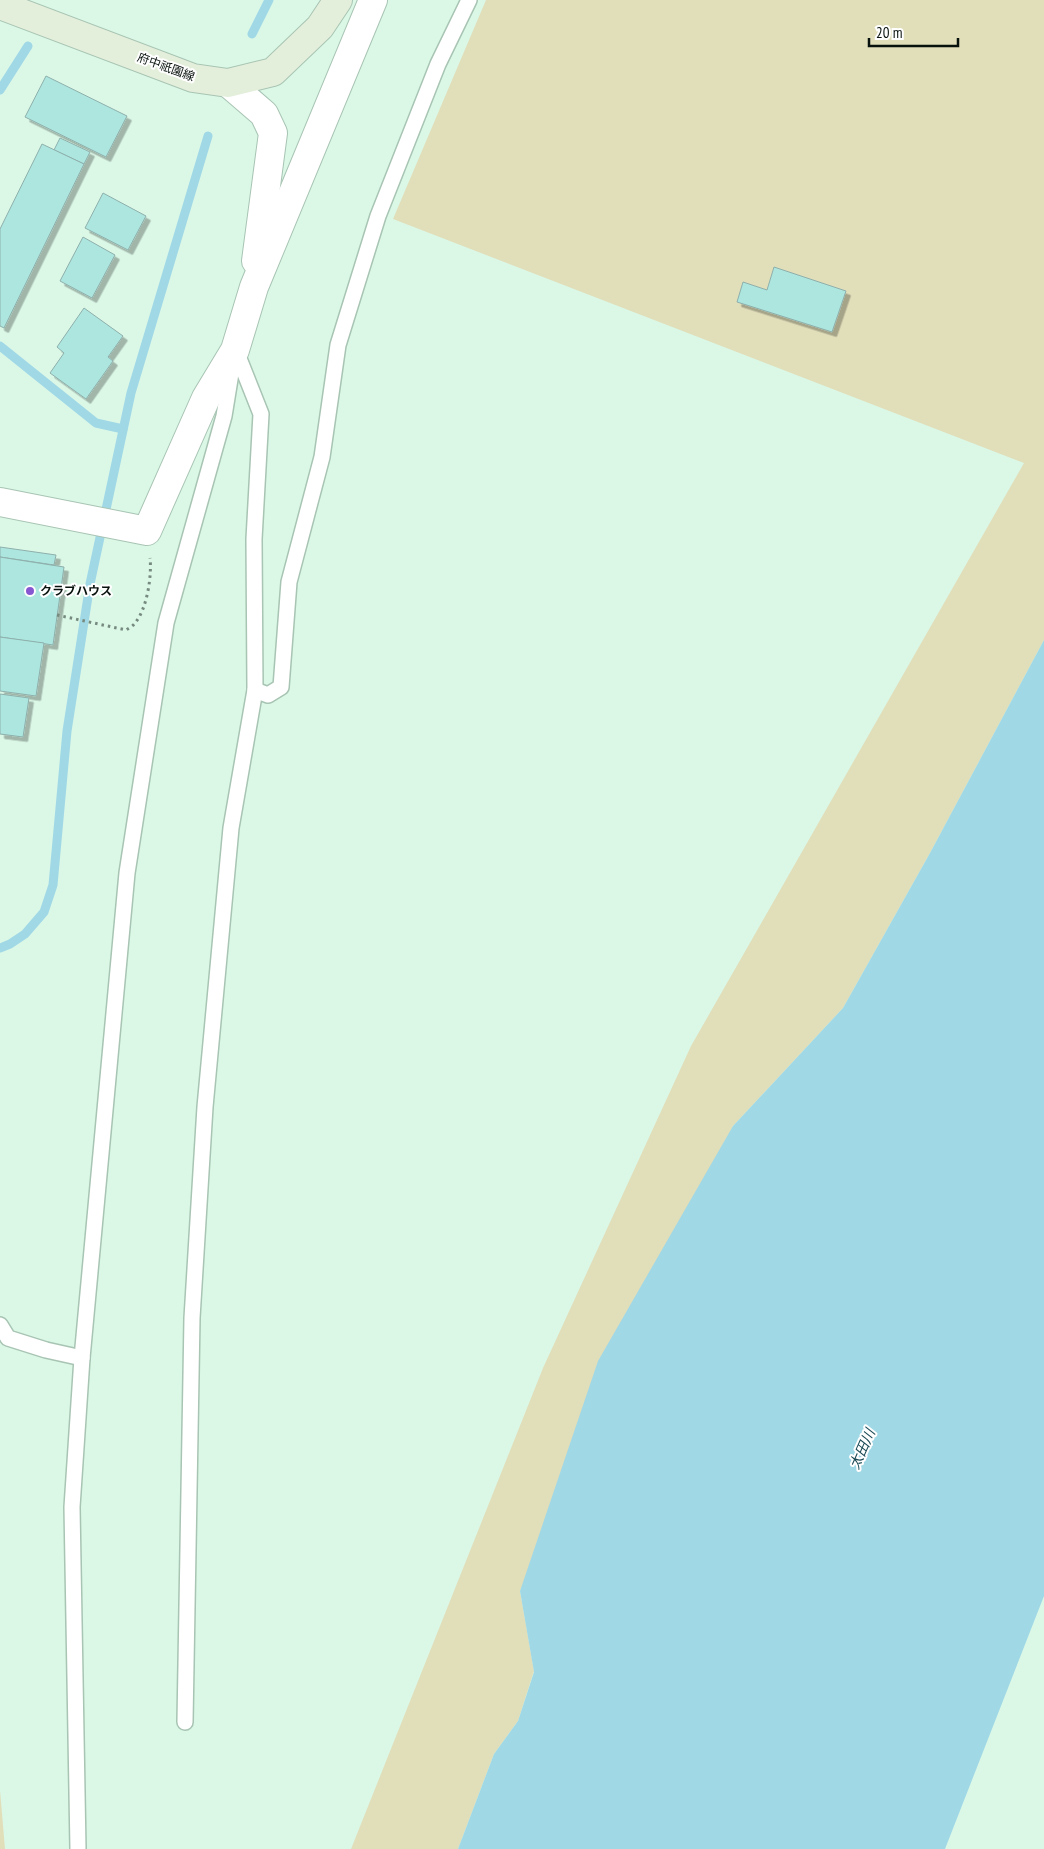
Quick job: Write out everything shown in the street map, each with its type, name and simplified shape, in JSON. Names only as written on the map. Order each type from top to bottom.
[{"type":"main road","name":"府中祇園線","points":[[0,5],[193,78],[228,83],[273,72],[320,28],[338,0]]},
{"type":"street","points":[[0,502],[147,531],[206,398],[235,350],[254,287],[374,0]]},
{"type":"street","points":[[228,83],[264,114],[273,132],[258,235],[254,287]]},
{"type":"lane","points":[[255,690],[268,695],[281,688],[289,582],[322,457],[338,345],[378,216],[438,64],[469,0]]},
{"type":"lane","points":[[185,1722],[192,1318],[205,1108],[231,828],[255,690],[254,539],[261,414],[235,350]]},
{"type":"lane","points":[[78,1849],[72,1507],[82,1358],[127,873],[166,623],[224,416],[235,350]]},
{"type":"lane","points":[[0,1325],[8,1338],[46,1350],[82,1358]]},
{"type":"path","points":[[57,615],[126,630],[135,624],[142,613],[152,573],[147,531]]},
{"type":"shaded area","points":[[486,0],[1044,0],[1044,640],[930,853],[843,1008],[733,1126],[520,1591],[534,1671],[518,1721],[494,1754],[458,1849],[351,1849],[543,1368],[691,1046],[1024,463],[393,219]]},
{"type":"shaded area","points":[[0,1790],[5,1849],[0,1849]]},
{"type":"water","name":"太田川","points":[[1044,640],[1044,1596],[945,1849],[458,1849],[494,1754],[518,1721],[534,1672],[520,1591],[598,1361],[733,1126],[843,1008],[930,853]]},
{"type":"building","points":[[46,76],[127,116],[106,157],[25,117]]},
{"type":"building","points":[[60,138],[90,152],[84,164],[54,150]]},
{"type":"building","points":[[42,144],[84,164],[4,328],[0,326],[0,229]]},
{"type":"building","points":[[103,193],[146,216],[128,250],[85,228]]},
{"type":"building","points":[[83,237],[115,255],[92,298],[60,281]]},
{"type":"building","points":[[774,267],[846,291],[832,332],[737,302],[743,282],[767,290]]},
{"type":"building","points":[[84,308],[123,336],[108,357],[113,361],[86,399],[50,373],[64,353],[57,347]]},
{"type":"building","points":[[0,547],[56,555],[54,565],[0,557]]},
{"type":"building","name":"クラブハウス","points":[[0,557],[64,567],[53,645],[0,637]]},
{"type":"building","points":[[0,637],[44,643],[36,696],[0,691]]},
{"type":"building","points":[[0,694],[29,698],[23,737],[0,734]]},
{"type":"waterway","points":[[252,34],[269,0]]},
{"type":"waterway","points":[[0,90],[28,46]]},
{"type":"waterway","points":[[0,948],[25,934],[44,912],[53,885],[67,731],[90,584],[131,393],[208,136]]},
{"type":"waterway","points":[[0,346],[96,423],[123,429]]},
{"type":"place","name":"クラブハウス","points":[[30,591]]}]
